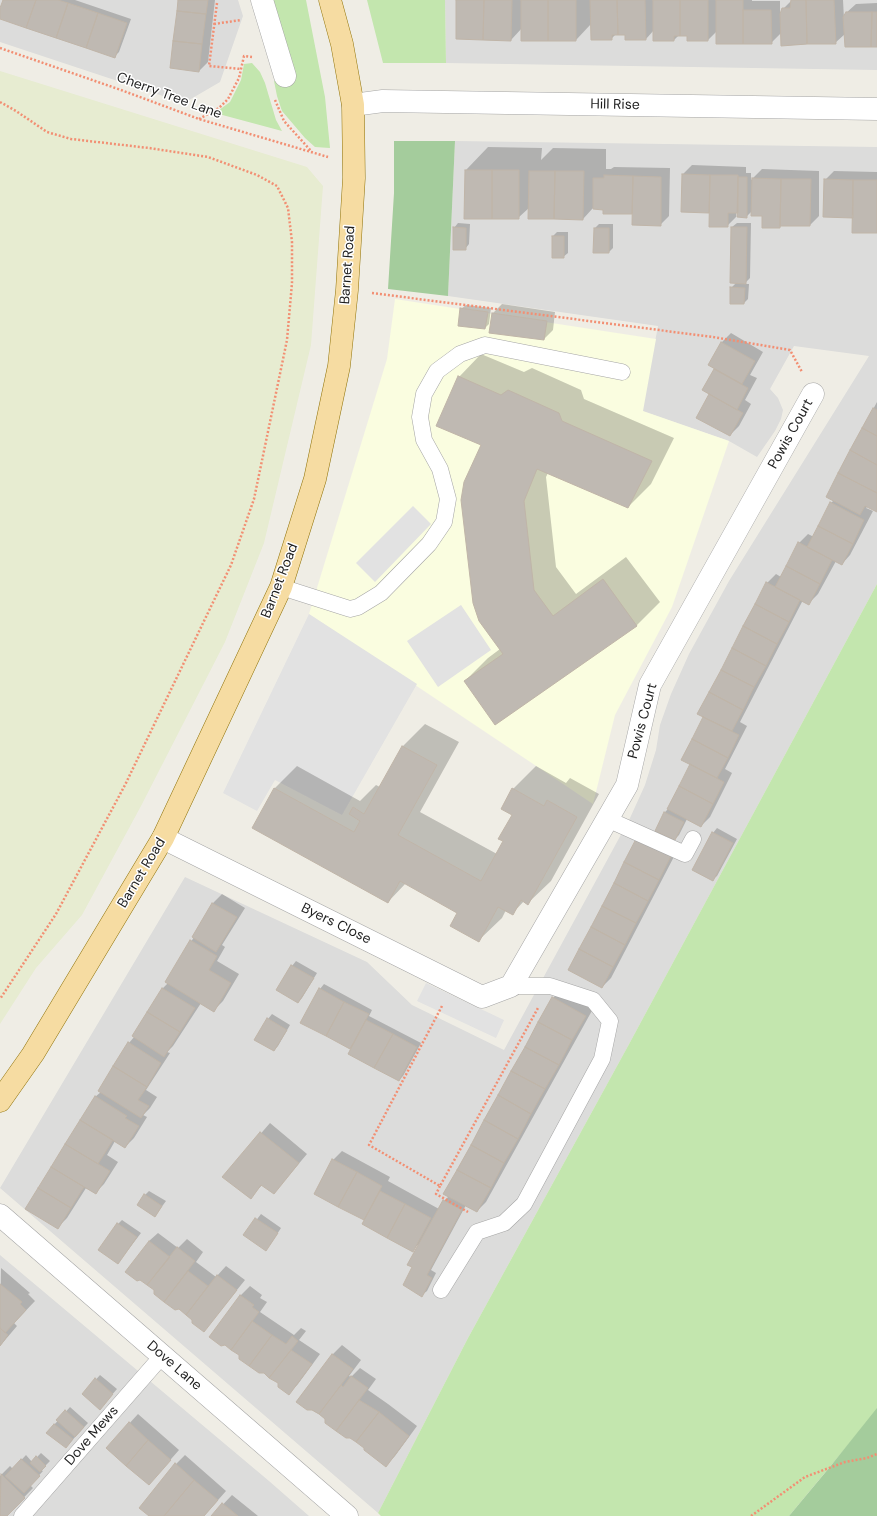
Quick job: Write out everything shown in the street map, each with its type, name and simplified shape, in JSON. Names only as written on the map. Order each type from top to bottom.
[{"type":"main road","name":"Barnet Road","points":[[0,1101],[33,1054],[163,838],[281,587],[316,478],[338,366],[347,290],[354,178],[352,105],[342,44],[330,0]]},
{"type":"street","points":[[262,0],[279,85]]},
{"type":"street","name":"Hill Rise","points":[[352,105],[383,101],[877,109]]},
{"type":"street","name":"Powis Court","points":[[511,986],[627,785],[650,685],[814,394]]},
{"type":"street","name":"Byers Close","points":[[163,838],[482,996],[511,986]]},
{"type":"street","name":"Dove Lane","points":[[0,1216],[347,1516]]},
{"type":"lane","points":[[281,587],[350,609],[381,593],[429,544],[444,522],[448,499],[440,469],[424,440],[420,417],[424,394],[437,371],[460,354],[485,345],[622,372]]},
{"type":"lane","points":[[607,819],[685,854],[693,839]]},
{"type":"lane","points":[[441,1290],[477,1232],[504,1223],[524,1204],[602,1059],[610,1021],[593,1000],[550,986],[511,986]]},
{"type":"lane","name":"Dove Mews","points":[[22,1516],[162,1356]]},
{"type":"path","points":[[217,3],[209,66],[241,69]]},
{"type":"path","points":[[214,24],[246,20]]},
{"type":"path","name":"Cherry Tree Lane","points":[[0,48],[199,119],[333,158]]},
{"type":"path","points":[[199,119],[219,108],[228,99],[235,88],[244,56],[257,58]]},
{"type":"path","points":[[279,85],[284,121],[312,153]]},
{"type":"path","points":[[0,102],[47,132],[71,139],[149,148],[208,157],[257,175],[277,186],[288,208],[292,242],[292,283],[287,340],[254,499],[231,565],[111,812],[56,914],[0,999]]},
{"type":"path","points":[[347,290],[713,336],[790,350],[814,394]]},
{"type":"path","points":[[440,1186],[368,1145],[454,983]]},
{"type":"path","points":[[477,1232],[469,1213],[436,1194],[550,986]]},
{"type":"path","points":[[751,1516],[805,1477],[845,1462],[867,1458],[877,1454]]},
{"type":"shaded area","points":[[0,0],[238,0],[243,16],[220,82],[184,103],[0,42]]},
{"type":"shaded area","points":[[445,0],[877,0],[877,70],[446,63]]},
{"type":"shaded area","points":[[0,71],[307,167],[323,186],[311,345],[264,543],[225,642],[141,806],[82,915],[36,968],[0,1024]]},
{"type":"shaded area","points":[[455,141],[877,147],[877,584],[628,1046],[468,1338],[378,1513],[0,1188],[185,877],[367,962],[412,1005],[504,1050],[630,818],[645,785],[656,750],[660,725],[671,694],[689,654],[729,581],[869,356],[794,346],[770,389],[778,398],[783,410],[781,419],[775,431],[757,457],[729,441],[642,411],[658,326],[448,296]]},
{"type":"shaded area","points":[[395,299],[656,339],[643,411],[729,441],[672,607],[615,715],[593,804],[309,614],[387,359]]},
{"type":"shaded area","points":[[413,506],[431,524],[375,582],[356,563]]},
{"type":"shaded area","points":[[461,605],[491,650],[438,687],[407,641]]},
{"type":"shaded area","points":[[309,614],[417,684],[342,815],[275,780],[257,811],[223,793]]},
{"type":"shaded area","points":[[426,983],[504,1020],[496,1038],[417,1001]]},
{"type":"shaded area","points":[[0,1255],[269,1481],[309,1516],[0,1516]]},
{"type":"green space","points":[[272,0],[306,0],[325,97],[330,148],[315,147],[305,138],[282,111],[274,81],[295,76]]},
{"type":"green space","points":[[367,0],[445,0],[446,63],[383,63]]},
{"type":"green space","points":[[252,63],[260,72],[265,83],[276,120],[282,131],[215,113],[230,102],[241,80],[244,64]]},
{"type":"green space","points":[[394,141],[455,141],[448,296],[388,289],[394,193]]},
{"type":"green space","points":[[877,584],[877,1410],[789,1516],[381,1516],[378,1513],[468,1338],[628,1046]]},
{"type":"green space","points":[[877,1408],[877,1516],[789,1516],[829,1468]]},
{"type":"building","points":[[3,0],[36,0],[26,28],[0,19],[0,8]]},
{"type":"building","points":[[36,0],[58,0],[68,3],[56,38],[26,28]]},
{"type":"building","points":[[178,0],[208,0],[206,14],[177,11]]},
{"type":"building","points":[[456,0],[484,0],[483,40],[456,39]]},
{"type":"building","points":[[484,0],[512,0],[511,41],[483,40]]},
{"type":"building","points":[[521,0],[548,0],[548,41],[521,41]]},
{"type":"building","points":[[548,0],[576,0],[576,41],[548,41]]},
{"type":"building","points":[[590,0],[617,0],[618,35],[612,35],[612,40],[591,40]]},
{"type":"building","points":[[617,0],[645,0],[646,40],[625,40],[625,35],[618,35]]},
{"type":"building","points":[[653,0],[680,0],[680,36],[674,36],[674,41],[653,41]]},
{"type":"building","points":[[680,0],[708,0],[708,41],[687,41],[687,36],[680,36]]},
{"type":"building","points":[[716,0],[743,0],[743,44],[716,44]]},
{"type":"building","points":[[791,0],[806,0],[807,44],[781,46],[780,14],[782,8],[790,8]]},
{"type":"building","points":[[806,0],[834,0],[836,44],[807,44]]},
{"type":"building","points":[[68,3],[98,13],[86,48],[56,38]]},
{"type":"building","points":[[743,10],[771,10],[772,44],[743,44]]},
{"type":"building","points":[[177,11],[206,14],[202,44],[173,41]]},
{"type":"building","points":[[846,12],[872,12],[871,47],[845,47],[843,17]]},
{"type":"building","points":[[872,12],[877,12],[877,47],[871,47]]},
{"type":"building","points":[[98,13],[127,23],[115,58],[86,48]]},
{"type":"building","points":[[173,41],[202,44],[199,72],[170,68]]},
{"type":"building","points":[[465,170],[492,170],[492,219],[464,219]]},
{"type":"building","points":[[492,170],[519,170],[519,219],[492,219]]},
{"type":"building","points":[[529,171],[555,171],[554,219],[528,219]]},
{"type":"building","points":[[555,171],[584,171],[583,220],[554,219]]},
{"type":"building","points":[[682,174],[710,175],[709,213],[681,212]]},
{"type":"building","points":[[604,175],[633,176],[632,214],[603,214],[603,210],[593,209],[593,178],[604,178]]},
{"type":"building","points":[[710,175],[738,175],[738,213],[728,213],[728,227],[709,227]]},
{"type":"building","points":[[633,176],[661,177],[661,226],[632,225]]},
{"type":"building","points":[[738,177],[747,177],[747,218],[737,217]]},
{"type":"building","points":[[752,178],[781,179],[780,228],[762,228],[762,216],[751,216]]},
{"type":"building","points":[[781,179],[811,179],[810,226],[780,226]]},
{"type":"building","points":[[824,179],[853,180],[853,218],[823,217]]},
{"type":"building","points":[[853,180],[877,180],[877,233],[852,233]]},
{"type":"building","points":[[453,227],[466,228],[466,250],[453,250]]},
{"type":"building","points":[[731,227],[747,227],[746,284],[730,283]]},
{"type":"building","points":[[594,228],[609,228],[609,253],[593,253]]},
{"type":"building","points":[[552,236],[564,236],[564,258],[552,258]]},
{"type":"building","points":[[730,287],[745,288],[744,304],[730,304]]},
{"type":"building","points":[[460,308],[488,312],[485,329],[458,326]]},
{"type":"building","points":[[492,313],[547,321],[544,340],[489,333]]},
{"type":"building","points":[[721,342],[755,361],[742,384],[708,365]]},
{"type":"building","points":[[714,369],[748,388],[737,410],[702,390]]},
{"type":"building","points":[[458,376],[501,395],[508,390],[559,413],[562,421],[652,461],[628,508],[537,469],[524,501],[534,590],[553,616],[603,579],[637,626],[495,725],[464,681],[503,654],[479,621],[473,603],[461,500],[464,482],[481,445],[436,426]]},
{"type":"building","points":[[709,394],[743,413],[730,436],[696,418]]},
{"type":"building","points":[[873,408],[877,410],[877,436],[862,428]]},
{"type":"building","points":[[862,428],[877,436],[877,465],[850,450]]},
{"type":"building","points":[[850,450],[877,465],[877,493],[838,473]]},
{"type":"building","points":[[838,473],[877,493],[877,512],[865,506],[860,515],[826,497]]},
{"type":"building","points":[[830,502],[864,520],[853,544],[818,526]]},
{"type":"building","points":[[818,526],[853,544],[842,565],[807,547]]},
{"type":"building","points":[[798,542],[832,560],[820,584],[786,566]]},
{"type":"building","points":[[786,566],[820,584],[809,605],[775,587]]},
{"type":"building","points":[[766,582],[800,600],[789,622],[755,604]]},
{"type":"building","points":[[755,604],[789,622],[777,644],[743,626]]},
{"type":"building","points":[[743,626],[777,644],[766,666],[732,648]]},
{"type":"building","points":[[732,648],[766,666],[754,687],[721,670]]},
{"type":"building","points":[[721,670],[754,687],[743,710],[709,692]]},
{"type":"building","points":[[709,692],[743,710],[732,731],[697,714]]},
{"type":"building","points":[[703,717],[739,735],[728,758],[692,739]]},
{"type":"building","points":[[692,739],[728,758],[717,778],[681,760]]},
{"type":"building","points":[[402,746],[437,765],[398,835],[481,881],[503,841],[498,839],[512,815],[501,809],[512,788],[544,806],[547,800],[577,817],[528,905],[521,900],[513,915],[498,907],[479,942],[450,926],[457,913],[400,881],[388,903],[252,828],[274,788],[354,832],[360,821],[349,814],[353,807],[364,814]]},
{"type":"building","points":[[690,764],[724,782],[713,804],[679,786]]},
{"type":"building","points":[[679,786],[713,804],[701,827],[667,809]]},
{"type":"building","points":[[664,812],[684,822],[675,840],[655,831]]},
{"type":"building","points":[[712,832],[733,843],[713,881],[692,870]]},
{"type":"building","points":[[636,839],[671,856],[659,880],[624,862]]},
{"type":"building","points":[[624,862],[659,880],[648,901],[614,883]]},
{"type":"building","points":[[614,883],[648,901],[636,923],[602,906]]},
{"type":"building","points":[[212,903],[237,917],[216,952],[192,937]]},
{"type":"building","points":[[602,906],[636,923],[625,945],[591,927]]},
{"type":"building","points":[[591,927],[625,945],[613,967],[579,949]]},
{"type":"building","points":[[190,940],[217,956],[209,970],[231,983],[214,1012],[165,982]]},
{"type":"building","points":[[579,949],[613,967],[602,988],[568,970]]},
{"type":"building","points":[[291,965],[314,978],[298,1003],[276,990]]},
{"type":"building","points":[[162,988],[195,1008],[180,1032],[147,1012]]},
{"type":"building","points":[[319,988],[344,1002],[326,1036],[300,1023]]},
{"type":"building","points":[[552,997],[586,1016],[572,1040],[538,1022]]},
{"type":"building","points":[[344,1002],[369,1014],[350,1049],[326,1036]]},
{"type":"building","points":[[147,1012],[180,1032],[164,1057],[132,1036]]},
{"type":"building","points":[[267,1018],[287,1030],[274,1051],[254,1040]]},
{"type":"building","points":[[366,1020],[393,1034],[374,1068],[348,1054]]},
{"type":"building","points":[[538,1022],[572,1040],[559,1065],[525,1047]]},
{"type":"building","points":[[393,1034],[417,1047],[399,1081],[374,1068]]},
{"type":"building","points":[[128,1042],[161,1063],[147,1087],[113,1066]]},
{"type":"building","points":[[525,1047],[559,1065],[545,1089],[511,1071]]},
{"type":"building","points":[[113,1066],[147,1087],[138,1100],[149,1106],[141,1118],[98,1091]]},
{"type":"building","points":[[511,1071],[545,1089],[531,1114],[498,1095]]},
{"type":"building","points":[[498,1095],[531,1114],[518,1139],[484,1120]]},
{"type":"building","points":[[95,1096],[127,1116],[125,1118],[139,1126],[125,1148],[80,1120]]},
{"type":"building","points":[[80,1120],[113,1140],[98,1164],[65,1144]]},
{"type":"building","points":[[484,1120],[518,1139],[504,1163],[471,1145]]},
{"type":"building","points":[[260,1132],[299,1163],[274,1194],[261,1185],[251,1199],[222,1177]]},
{"type":"building","points":[[65,1144],[110,1171],[96,1194],[51,1167]]},
{"type":"building","points":[[471,1145],[504,1163],[491,1188],[457,1170]]},
{"type":"building","points":[[332,1159],[357,1172],[338,1207],[314,1194]]},
{"type":"building","points":[[51,1167],[84,1187],[71,1208],[38,1188]]},
{"type":"building","points":[[457,1170],[491,1188],[477,1212],[443,1194]]},
{"type":"building","points":[[357,1172],[382,1186],[364,1220],[338,1207]]},
{"type":"building","points":[[38,1188],[71,1208],[58,1229],[25,1209]]},
{"type":"building","points":[[380,1191],[405,1204],[387,1238],[362,1224]]},
{"type":"building","points":[[144,1194],[162,1206],[155,1217],[137,1205]]},
{"type":"building","points":[[443,1200],[462,1210],[427,1275],[432,1278],[422,1297],[403,1285],[412,1267],[407,1265]]},
{"type":"building","points":[[405,1204],[431,1218],[413,1252],[387,1238]]},
{"type":"building","points":[[255,1218],[278,1233],[266,1251],[243,1235]]},
{"type":"building","points":[[117,1223],[137,1237],[118,1264],[98,1250]]},
{"type":"building","points":[[149,1241],[170,1257],[147,1285],[140,1280],[137,1281],[125,1272]]},
{"type":"building","points":[[177,1247],[195,1261],[164,1302],[154,1294],[154,1290],[147,1285]]},
{"type":"building","points":[[188,1271],[208,1286],[186,1315],[179,1309],[175,1310],[164,1302]]},
{"type":"building","points":[[217,1275],[237,1290],[204,1332],[192,1323],[192,1320],[186,1315]]},
{"type":"building","points":[[0,1284],[22,1302],[20,1304],[26,1310],[5,1333],[0,1328]]},
{"type":"building","points":[[240,1295],[254,1305],[252,1307],[259,1312],[231,1350],[225,1345],[221,1346],[209,1337]]},
{"type":"building","points":[[252,1321],[272,1335],[249,1366],[239,1359],[239,1355],[231,1350]]},
{"type":"building","points":[[0,1328],[8,1335],[0,1346]]},
{"type":"building","points":[[272,1335],[286,1344],[292,1336],[298,1341],[269,1378],[264,1373],[259,1373],[249,1366]]},
{"type":"building","points":[[291,1350],[312,1364],[289,1395],[278,1387],[278,1383],[269,1378]]},
{"type":"building","points":[[332,1354],[353,1369],[319,1414],[312,1410],[307,1410],[296,1402]]},
{"type":"building","points":[[351,1376],[368,1388],[336,1431],[325,1423],[325,1419],[319,1414],[341,1385],[343,1387]]},
{"type":"building","points":[[95,1378],[113,1394],[100,1410],[82,1394]]},
{"type":"building","points":[[359,1400],[379,1412],[356,1442],[350,1438],[346,1438],[336,1431]]},
{"type":"building","points":[[65,1410],[84,1427],[75,1437],[56,1420]]},
{"type":"building","points":[[379,1412],[409,1436],[386,1467],[356,1442]]},
{"type":"building","points":[[129,1422],[148,1440],[126,1466],[106,1448]]},
{"type":"building","points":[[54,1424],[73,1439],[66,1448],[46,1433]]},
{"type":"building","points":[[148,1440],[171,1460],[149,1485],[126,1466]]},
{"type":"building","points":[[36,1456],[46,1466],[40,1472],[30,1463]]},
{"type":"building","points":[[21,1459],[40,1476],[24,1493],[5,1476]]},
{"type":"building","points":[[175,1463],[194,1480],[164,1516],[149,1516],[139,1508]]},
{"type":"building","points":[[1,1474],[25,1498],[7,1516],[0,1516]]},
{"type":"building","points":[[194,1480],[218,1500],[204,1516],[164,1516]]},
{"type":"building","points":[[222,1503],[238,1516],[211,1516]]}]
